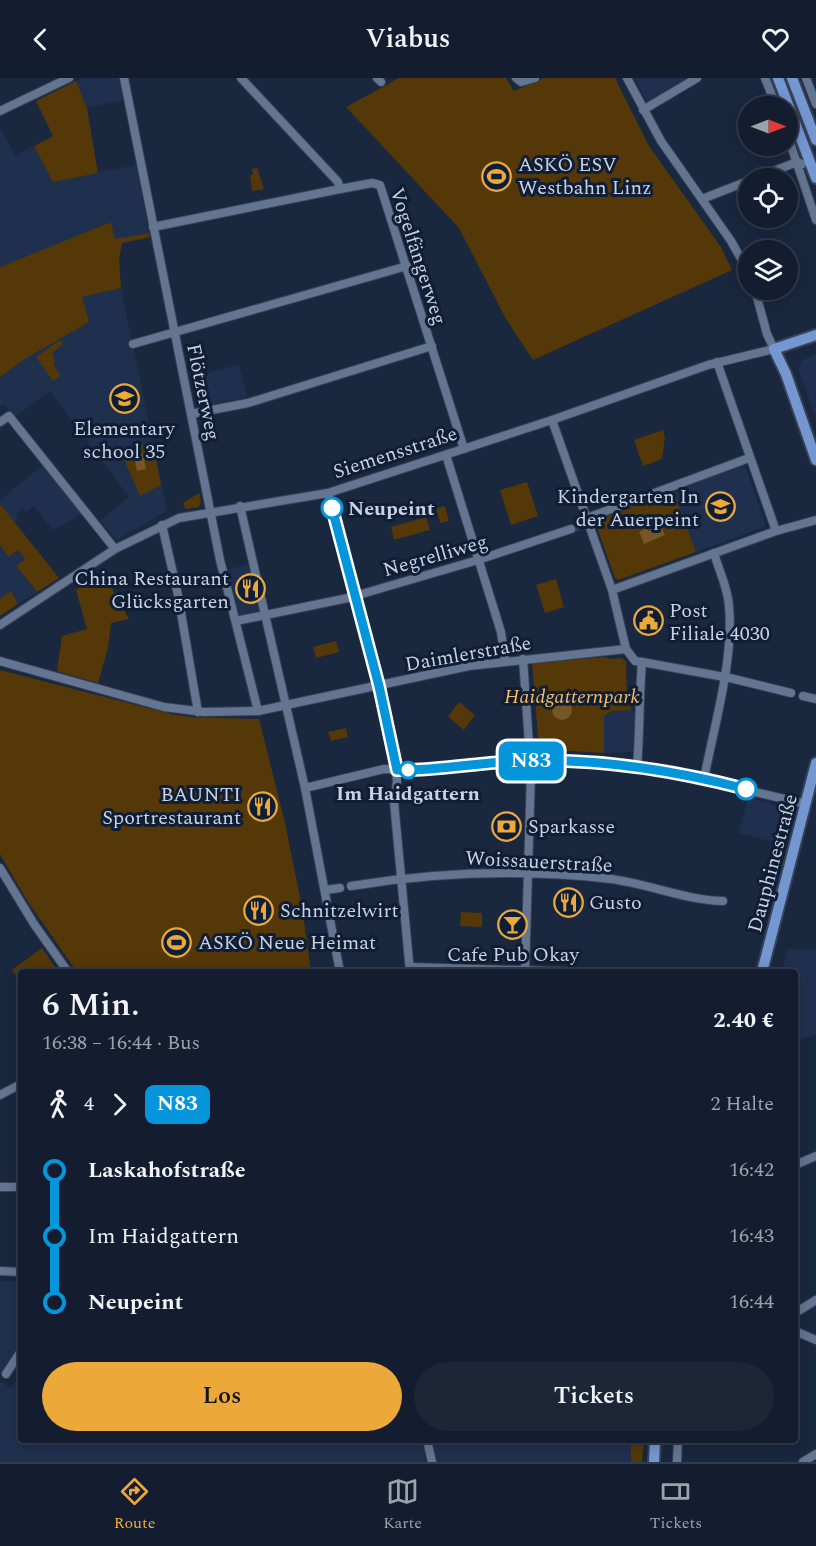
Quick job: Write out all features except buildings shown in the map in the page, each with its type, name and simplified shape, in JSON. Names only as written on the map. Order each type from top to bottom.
[{"type":"main road","points":[[778,78],[816,178]]},
{"type":"main road","points":[[792,78],[816,140]]},
{"type":"main road","name":"Siemensstraße","points":[[774,349],[816,335]]},
{"type":"main road","points":[[774,349],[786,374],[816,460]]},
{"type":"main road","name":"Dauphinestraße","points":[[763,969],[811,805],[816,763]]},
{"type":"main road","points":[[654,1462],[655,1443]]},
{"type":"street","points":[[0,111],[69,78]]},
{"type":"street","name":"Flötzerweg","points":[[124,78],[211,512],[258,711]]},
{"type":"street","points":[[153,226],[340,189],[338,182],[241,78]]},
{"type":"street","points":[[516,78],[521,82],[535,78]]},
{"type":"street","points":[[627,78],[668,152],[738,250]]},
{"type":"street","points":[[643,110],[697,78]]},
{"type":"street","points":[[765,78],[772,96]]},
{"type":"street","points":[[807,78],[816,104]]},
{"type":"street","points":[[795,156],[816,220]]},
{"type":"street","points":[[782,168],[797,162],[812,166]]},
{"type":"street","name":"Vogelfängerweg","points":[[340,189],[372,183],[380,185],[464,449]]},
{"type":"street","points":[[702,199],[738,185]]},
{"type":"street","points":[[133,344],[407,266]]},
{"type":"street","points":[[758,300],[774,349]]},
{"type":"street","points":[[191,414],[248,403],[432,346]]},
{"type":"street","name":"Siemensstraße","points":[[0,625],[115,549],[178,518],[328,493],[552,420],[717,362],[774,349]]},
{"type":"street","points":[[717,362],[776,531]]},
{"type":"street","points":[[0,422],[9,416],[115,549]]},
{"type":"street","points":[[552,420],[586,523],[612,590],[626,650],[635,661],[723,677],[791,693]]},
{"type":"street","points":[[446,455],[501,632],[505,661]]},
{"type":"street","points":[[586,523],[749,458]]},
{"type":"street","points":[[328,493],[379,686],[397,770],[394,802],[410,969]]},
{"type":"street","points":[[240,506],[304,788],[339,969]]},
{"type":"street","points":[[612,590],[776,531],[816,519]]},
{"type":"street","points":[[162,525],[178,597],[198,712]]},
{"type":"street","name":"Negrelliweg","points":[[237,621],[355,596],[571,530]]},
{"type":"street","points":[[704,779],[723,677],[729,605],[714,554]]},
{"type":"street","name":"Daimlerstraße","points":[[0,661],[164,706],[198,712],[258,711],[505,661],[626,650]]},
{"type":"street","points":[[523,659],[530,761],[525,969]]},
{"type":"street","points":[[637,767],[641,720],[638,704],[642,662]]},
{"type":"street","points":[[803,696],[816,699]]},
{"type":"street","points":[[304,788],[384,769],[530,761],[637,767],[704,779],[811,805]]},
{"type":"street","points":[[0,868],[34,924],[66,969]]},
{"type":"street","name":"Woissauerstraße","points":[[351,886],[466,873],[528,874],[610,879],[704,901],[723,901]]},
{"type":"street","points":[[325,890],[340,888]]},
{"type":"street","points":[[0,1095],[18,1086]]},
{"type":"street","points":[[798,1164],[816,1156]]},
{"type":"street","points":[[0,1187],[18,1187]]},
{"type":"street","points":[[0,1271],[18,1272]]},
{"type":"street","points":[[798,1311],[816,1300]]},
{"type":"street","points":[[798,1332],[816,1340]]},
{"type":"street","points":[[6,1374],[18,1356]]},
{"type":"street","points":[[428,1443],[432,1462]]},
{"type":"street","points":[[677,1462],[678,1443]]},
{"type":"street","points":[[803,1462],[816,1454]]},
{"type":"shaded area","points":[[82,78],[119,78],[123,100],[87,108],[76,81]]},
{"type":"shaded area","points":[[635,78],[689,78],[647,102]]},
{"type":"shaded area","points":[[0,127],[15,155],[34,146],[53,181],[136,165],[149,233],[115,240],[111,222],[0,267]]},
{"type":"shaded area","points":[[121,288],[167,511],[117,540],[100,521],[129,497],[50,391],[15,417],[4,404],[0,406],[0,377],[23,360],[82,297]]},
{"type":"shaded area","points":[[816,355],[816,418],[798,368],[802,360]]},
{"type":"shaded area","points":[[239,364],[247,397],[203,406],[197,404],[190,379]]},
{"type":"shaded area","points":[[143,454],[146,469],[137,471],[134,456]]},
{"type":"shaded area","points":[[43,465],[82,514],[53,530],[34,506],[26,512],[23,508],[15,514],[18,519],[14,522],[0,504],[0,500]]},
{"type":"shaded area","name":"Kindergarten In der Auerpeint","points":[[740,466],[746,468],[766,526],[696,552],[674,492]]},
{"type":"shaded area","points":[[658,520],[665,535],[644,544],[639,532],[645,529],[650,531],[650,524]]},
{"type":"shaded area","points":[[0,545],[9,556],[18,550],[25,559],[16,567],[37,592],[18,604],[11,592],[0,599]]},
{"type":"shaded area","points":[[249,564],[260,612],[240,617],[237,615],[225,570]]},
{"type":"shaded area","points":[[562,700],[569,703],[572,710],[569,717],[562,720],[555,717],[552,710],[555,703]]},
{"type":"shaded area","points":[[632,710],[637,719],[633,752],[604,753],[603,716],[612,711]]},
{"type":"shaded area","points":[[748,798],[785,808],[778,843],[739,833]]},
{"type":"shaded area","points":[[788,949],[816,950],[816,1035],[798,1040],[798,969],[783,969]]},
{"type":"shaded area","points":[[0,1281],[18,1282],[18,1347],[0,1374]]},
{"type":"shaded area","points":[[18,1379],[18,1443],[423,1443],[426,1462],[0,1462],[0,1381],[11,1388]]},
{"type":"shaded area","points":[[431,1443],[631,1443],[631,1462],[435,1462]]},
{"type":"green space","points":[[399,78],[506,78],[514,91],[544,78],[615,78],[649,146],[721,247],[732,270],[533,360],[506,319],[459,228],[346,107]]},
{"type":"green space","points":[[76,81],[87,108],[98,173],[53,182],[34,146],[53,136],[36,101]]},
{"type":"green space","points":[[257,168],[264,189],[252,191],[250,175],[253,175],[252,169]]},
{"type":"green space","points":[[111,222],[115,239],[149,233],[150,237],[122,243],[119,260],[121,288],[82,297],[89,322],[23,360],[0,377],[0,267]]},
{"type":"green space","points":[[60,340],[63,344],[52,353],[55,362],[53,363],[60,376],[53,381],[36,357]]},
{"type":"green space","points":[[663,430],[665,437],[662,459],[643,466],[634,440]]},
{"type":"green space","points":[[153,443],[161,485],[140,496],[122,449]]},
{"type":"green space","points":[[527,482],[538,516],[511,525],[500,490]]},
{"type":"green space","points":[[674,492],[696,552],[618,580],[615,578],[596,525],[597,520]]},
{"type":"green space","points":[[199,493],[201,502],[199,507],[185,509],[183,503]]},
{"type":"green space","points":[[709,502],[724,515],[720,520],[705,507]]},
{"type":"green space","points":[[0,504],[59,578],[37,592],[16,566],[25,559],[18,550],[9,557],[0,545]]},
{"type":"green space","points":[[445,506],[449,521],[440,523],[436,508]]},
{"type":"green space","points":[[426,517],[430,530],[394,540],[391,527]]},
{"type":"green space","points":[[103,572],[129,619],[111,623],[108,648],[98,683],[57,671],[62,636],[87,629],[76,590]]},
{"type":"green space","points":[[556,579],[564,607],[545,613],[536,585]]},
{"type":"green space","points":[[11,591],[18,604],[0,616],[0,599]]},
{"type":"green space","points":[[336,641],[339,652],[316,658],[313,647]]},
{"type":"green space","name":"Haidgatternpark","points":[[607,657],[608,659],[621,658],[626,661],[627,699],[632,710],[612,711],[604,716],[604,753],[539,749],[532,663]]},
{"type":"green space","points":[[0,670],[171,714],[190,717],[259,719],[285,823],[302,907],[311,969],[75,969],[26,899],[0,854]]},
{"type":"green space","points":[[459,702],[475,715],[464,730],[448,717]]},
{"type":"green space","points":[[346,728],[348,737],[331,741],[328,732]]},
{"type":"green space","points":[[461,912],[482,913],[482,927],[460,926]]},
{"type":"green space","points":[[42,948],[56,969],[18,969],[18,978],[12,970]]},
{"type":"green space","points":[[631,1443],[644,1443],[642,1462],[631,1462]]},
{"type":"tunnel","points":[[571,529],[581,526]]},
{"type":"bus line","name":"N83","points":[[332,508],[379,686],[397,770],[521,761],[588,763],[661,770],[746,789]]},
{"type":"place","name":"ASKÖ ESV Westbahn Linz","points":[[497,176]]},
{"type":"place","name":"Elementary school 35","points":[[124,398]]},
{"type":"place","name":"Kindergarten In der Auerpeint","points":[[720,507]]},
{"type":"place","name":"Neupeint","points":[[332,508]]},
{"type":"place","name":"China Restaurant Glücksgarten","points":[[250,589]]},
{"type":"place","name":"Post Filiale 4030","points":[[648,621]]},
{"type":"place","name":"Im Haidgattern","points":[[408,770]]},
{"type":"place","name":"BAUNTI Sportrestaurant","points":[[262,806]]},
{"type":"place","name":"Sparkasse","points":[[507,826]]},
{"type":"place","name":"Gusto","points":[[568,902]]},
{"type":"place","name":"Schnitzelwirt","points":[[259,910]]},
{"type":"place","name":"Cafe Pub Okay","points":[[513,924]]},
{"type":"place","name":"ASKÖ Neue Heimat","points":[[177,942]]}]
